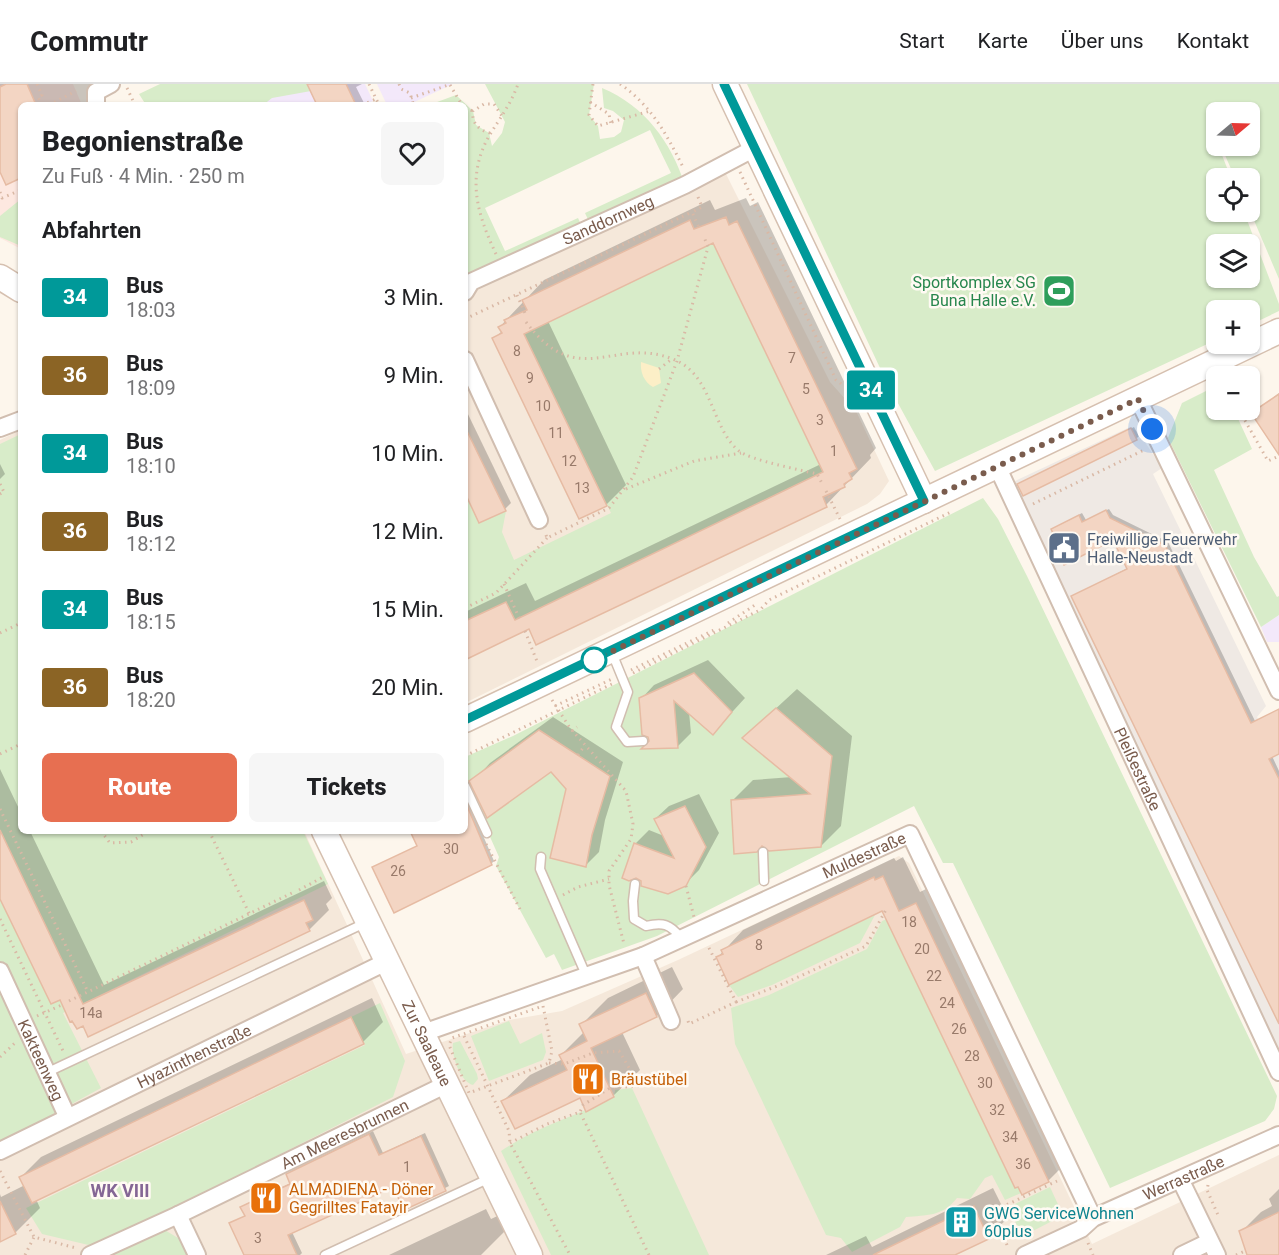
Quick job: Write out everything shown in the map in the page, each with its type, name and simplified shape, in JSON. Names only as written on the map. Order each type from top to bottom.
[{"type":"street","points":[[96,102],[96,92],[111,84]]},
{"type":"street","points":[[724,84],[747,153],[924,501]]},
{"type":"street","name":"Sanddornweg","points":[[468,283],[503,269],[691,182],[747,153]]},
{"type":"street","points":[[468,719],[612,652],[1279,332]]},
{"type":"street","points":[[468,366],[539,520]]},
{"type":"street","points":[[1138,399],[1279,691]]},
{"type":"street","points":[[0,428],[18,421]]},
{"type":"street","name":"Pleißestraße","points":[[997,466],[1279,1072]]},
{"type":"street","name":"Zur Saaleaue","points":[[325,834],[530,1255]]},
{"type":"street","name":"Muldestraße","points":[[423,1033],[643,956],[681,938],[703,936],[910,834],[1093,1218]]},
{"type":"street","points":[[643,956],[678,1018]]},
{"type":"street","name":"Hyazinthenstraße","points":[[0,1151],[67,1116],[388,961]]},
{"type":"street","name":"Kakteenweg","points":[[0,971],[67,1116]]},
{"type":"street","name":"Am Meeresbrunnen","points":[[93,1254],[447,1084]]},
{"type":"street","name":"Werrastraße","points":[[1025,1255],[1081,1229],[1093,1218],[1181,1181],[1279,1135]]},
{"type":"street","points":[[1181,1181],[1219,1248],[1182,1255]]},
{"type":"street","points":[[178,1215],[197,1255]]},
{"type":"lane","points":[[612,652],[628,692],[616,727],[627,742],[643,741]]},
{"type":"lane","points":[[468,792],[487,833]]},
{"type":"lane","points":[[763,852],[764,881]]},
{"type":"lane","points":[[541,857],[540,869],[586,975]]},
{"type":"lane","points":[[635,884],[634,919],[646,926],[660,923],[672,926],[681,938]]},
{"type":"lane","points":[[48,1072],[368,922]]},
{"type":"lane","points":[[325,1255],[492,1177]]},
{"type":"path","points":[[37,84],[42,94],[38,97],[40,102]]},
{"type":"path","points":[[125,84],[134,102]]},
{"type":"path","points":[[369,84],[378,102]]},
{"type":"path","points":[[399,84],[410,93],[412,102]]},
{"type":"path","points":[[503,269],[477,210],[474,187],[478,162],[491,132],[512,102],[518,84]]},
{"type":"path","points":[[593,84],[589,115],[598,126],[650,111]]},
{"type":"path","points":[[468,318],[702,207],[671,141],[636,95],[620,84]]},
{"type":"path","points":[[411,98],[450,85],[461,102]]},
{"type":"path","points":[[55,102],[76,91]]},
{"type":"path","points":[[369,102],[376,99]]},
{"type":"path","points":[[590,102],[609,114],[611,124]]},
{"type":"path","points":[[473,111],[484,104],[494,104],[502,116]]},
{"type":"path","points":[[468,108],[473,111],[476,124],[482,131],[491,132]]},
{"type":"path","points":[[747,153],[740,174],[836,380],[850,390]]},
{"type":"path","points":[[0,192],[2,198],[18,191]]},
{"type":"path","points":[[692,212],[700,230]]},
{"type":"path","points":[[468,607],[496,593],[548,538],[609,508],[633,477],[677,361],[708,247],[704,237]]},
{"type":"path","points":[[517,294],[525,313]]},
{"type":"path","points":[[526,322],[549,349],[582,360],[650,351],[677,361],[697,378],[714,406],[727,439],[741,453]]},
{"type":"path","points":[[659,369],[672,359]]},
{"type":"path","points":[[1245,420],[1268,461],[1279,456]]},
{"type":"path","points":[[1018,511],[1158,443]]},
{"type":"path","points":[[623,490],[640,481],[694,461],[741,453],[817,474],[823,485]]},
{"type":"path","points":[[0,483],[4,492],[0,494]]},
{"type":"path","points":[[826,491],[828,496]]},
{"type":"path","points":[[468,755],[760,610],[769,600],[837,570],[961,505]]},
{"type":"path","points":[[539,520],[548,538]]},
{"type":"path","points":[[504,584],[520,620]]},
{"type":"path","points":[[0,633],[18,624]]},
{"type":"path","points":[[525,631],[541,670]]},
{"type":"path","points":[[555,706],[622,677]]},
{"type":"path","points":[[550,695],[557,712],[572,731],[626,791],[633,824],[631,839],[609,871],[626,950]]},
{"type":"path","points":[[572,731],[577,727]]},
{"type":"path","points":[[0,754],[18,745]]},
{"type":"path","points":[[578,755],[585,745]]},
{"type":"path","points":[[0,809],[88,992]]},
{"type":"path","points":[[487,833],[482,836],[522,913]]},
{"type":"path","points":[[102,834],[110,843],[131,842],[144,834]]},
{"type":"path","points":[[210,834],[250,915]]},
{"type":"path","points":[[299,890],[332,873]]},
{"type":"path","points":[[554,900],[579,887],[609,879]]},
{"type":"path","points":[[686,886],[690,908],[736,1002]]},
{"type":"path","points":[[69,1001],[292,893]]},
{"type":"path","points":[[678,1018],[689,1024],[866,946],[887,908]]},
{"type":"path","points":[[0,920],[69,1063]]},
{"type":"path","points":[[703,936],[715,939]]},
{"type":"path","points":[[698,948],[703,936]]},
{"type":"path","points":[[24,1022],[64,1004]]},
{"type":"path","points":[[510,1143],[548,1124],[580,1112],[583,1105],[610,1088],[640,1086],[619,1052],[593,1053],[564,1064],[549,1063],[469,1093],[448,1045],[452,1038],[462,1032],[543,1006],[552,1051],[549,1063]]},
{"type":"path","points":[[462,1032],[508,1131],[510,1143],[570,1255]]},
{"type":"path","points":[[580,1112],[649,1255]]},
{"type":"path","points":[[0,1171],[33,1237],[93,1254]]},
{"type":"path","points":[[1007,1245],[995,1217],[1004,1206],[1064,1177]]},
{"type":"path","points":[[1215,1180],[1208,1185],[1207,1190],[1220,1219]]},
{"type":"path","points":[[25,1255],[33,1237]]},
{"type":"path","points":[[1219,1248],[1236,1255],[1245,1251]]},
{"type":"shaded area","points":[[0,84],[73,84],[81,102],[18,102],[18,247],[0,238]]},
{"type":"shaded area","points":[[184,84],[365,84],[373,101],[370,102],[193,102]]},
{"type":"shaded area","points":[[377,84],[453,84],[414,102],[386,102]]},
{"type":"shaded area","points":[[722,166],[830,382],[856,411],[889,481],[880,494],[867,504],[468,702],[468,284]]},
{"type":"shaded area","points":[[1130,427],[1139,433],[1162,468],[1153,474],[1266,706],[1257,717],[1279,755],[1279,1052],[1013,482]]},
{"type":"shaded area","points":[[18,431],[18,834],[305,834],[406,1054],[509,1020],[562,1011],[678,960],[899,856],[909,863],[1092,1244],[1279,1155],[1279,1255],[0,1255],[0,440]]},
{"type":"shaded area","points":[[1279,615],[1279,642],[1267,642],[1261,627]]},
{"type":"green space","points":[[160,84],[307,84],[311,91],[272,98],[267,102],[144,102],[139,94]]},
{"type":"green space","points":[[485,84],[594,84],[589,115],[598,126],[600,139],[614,137],[621,132],[624,120],[613,111],[604,108],[602,88],[631,105],[654,127],[672,154],[685,185],[592,228],[585,213],[671,173],[650,130],[485,208],[505,251],[578,218],[584,231],[471,282],[468,278],[468,106],[473,111],[476,125],[489,133],[492,146],[502,133],[505,122]]},
{"type":"green space","name":"Sportkomplex SG Buna Halle e.V.","points":[[747,84],[1279,84],[1279,279],[1255,222],[1260,222],[1260,168],[1231,168],[1225,156],[1260,156],[1260,102],[1206,102],[1206,156],[1222,156],[1227,168],[1206,168],[1206,222],[1248,222],[1252,234],[1206,234],[1206,288],[1260,288],[1260,254],[1279,304],[1279,311],[1260,320],[1260,300],[1206,300],[1206,345],[935,471],[888,385]]},
{"type":"green space","points":[[456,95],[463,102],[437,102]]},
{"type":"green space","points":[[18,201],[18,245],[0,237],[0,216]]},
{"type":"green space","points":[[709,234],[828,483],[812,477],[523,616],[516,622],[506,602],[468,620],[468,499],[479,523],[506,511],[502,532],[514,560],[611,513],[520,325],[536,328],[703,248]]},
{"type":"green space","points":[[1206,391],[1206,420],[1239,420],[1252,449],[1214,470],[1254,557],[1277,597],[1279,596],[1279,615],[1261,627],[1168,438],[1182,403]]},
{"type":"green space","points":[[18,435],[18,834],[304,834],[328,884],[63,1013],[101,1088],[0,1143],[0,444]]},
{"type":"green space","points":[[983,498],[998,519],[1027,576],[1277,1096],[1274,1109],[1265,1121],[1110,1188],[953,863],[943,863],[914,806],[657,936],[562,970],[554,954],[546,958],[496,866],[499,857],[468,788],[468,756],[513,736]]},
{"type":"green space","points":[[875,915],[860,943],[772,985],[738,997],[729,985]]},
{"type":"green space","points":[[887,919],[1015,1188],[1018,1187],[1021,1193],[1005,1200],[992,1175],[985,1178],[970,1199],[957,1198],[940,1212],[906,1217],[900,1227],[852,1252],[841,1238],[826,1235],[735,1044],[731,1008],[769,995],[867,949],[882,921]]},
{"type":"green space","points":[[380,1003],[405,1061],[393,1097],[97,1247],[42,1234],[26,1208],[365,1045],[351,1017]]},
{"type":"green space","points":[[509,1021],[520,1044],[542,1033],[546,1052],[543,1060],[489,1081],[471,1036]]},
{"type":"green space","points":[[460,1041],[477,1074],[478,1079],[473,1085],[460,1074],[455,1061],[453,1043]]},
{"type":"green space","points":[[632,1088],[709,1255],[551,1255],[501,1151],[542,1128],[614,1097],[615,1090]]},
{"type":"green space","points":[[1050,1187],[1062,1213],[1058,1218],[1027,1234],[1018,1228],[1009,1207]]},
{"type":"green space","points":[[163,1229],[183,1241],[190,1255],[108,1255]]},
{"type":"sand","points":[[641,362],[659,368],[661,383],[653,387],[645,380]]},
{"type":"building","points":[[6,84],[27,84],[35,102],[18,102],[18,179],[6,185],[0,172],[0,87]]},
{"type":"building","points":[[307,84],[346,84],[355,102],[316,102]]},
{"type":"building","points":[[726,217],[729,225],[737,221],[857,469],[849,473],[852,479],[844,484],[845,487],[823,497],[827,507],[536,645],[529,629],[468,659],[468,620],[506,602],[515,620],[823,472],[713,243],[524,334],[607,506],[579,519],[492,338],[502,333],[498,327],[506,323],[504,320],[527,310],[522,300],[690,220],[694,229]]},
{"type":"building","points":[[1279,394],[1279,455],[1256,420],[1260,420],[1260,407]]},
{"type":"building","points":[[1131,428],[1137,440],[1023,496],[1017,484]]},
{"type":"building","points":[[468,433],[506,511],[479,523],[468,499]]},
{"type":"building","points":[[1106,510],[1110,518],[1165,545],[1251,723],[1279,709],[1279,754],[1269,759],[1279,779],[1279,1024],[1071,596],[1127,569],[1113,540],[1064,565],[1054,543],[1057,542],[1051,529],[1079,515],[1082,522]]},
{"type":"building","points":[[694,673],[732,712],[713,735],[674,701],[678,748],[641,749],[649,741],[648,737],[642,735],[639,698]]},
{"type":"building","points":[[776,708],[832,756],[821,847],[769,851],[762,846],[757,852],[734,854],[731,800],[810,794],[742,738]]},
{"type":"building","points":[[539,730],[610,776],[592,835],[586,867],[550,858],[566,789],[551,772],[487,818],[469,781]]},
{"type":"building","points":[[685,806],[706,847],[686,886],[668,894],[641,886],[641,881],[636,878],[629,881],[622,878],[634,843],[674,858],[654,819]]},
{"type":"building","points":[[468,808],[492,865],[394,913],[372,867],[417,846],[411,834],[468,834]]},
{"type":"building","points":[[0,830],[83,1004],[304,900],[313,920],[306,923],[310,931],[88,1037],[83,1026],[77,1029],[72,1021],[70,1022],[60,1000],[51,1004],[0,899]]},
{"type":"building","points":[[883,876],[899,911],[916,903],[1049,1182],[1022,1195],[1018,1187],[1015,1188],[882,911],[729,985],[716,957],[723,954],[721,950],[874,877],[875,880]]},
{"type":"building","points":[[646,993],[657,1017],[591,1048],[614,1097],[586,1112],[580,1098],[515,1129],[501,1101],[567,1070],[559,1055],[587,1041],[579,1024]]},
{"type":"building","points":[[351,1017],[364,1044],[32,1203],[19,1177]]},
{"type":"building","points":[[369,1134],[379,1155],[421,1136],[446,1191],[404,1210],[393,1187],[288,1235],[297,1255],[244,1255],[229,1223],[245,1216],[240,1207],[290,1184],[286,1174]]},
{"type":"building","points":[[0,1201],[16,1234],[0,1242]]},
{"type":"building","name":"GWG ServiceWohnen 60plus","points":[[974,1206],[989,1239],[955,1255],[873,1255]]},
{"type":"building","points":[[1279,1212],[1279,1255],[1247,1255],[1239,1231]]},
{"type":"bus line","name":"34","points":[[468,719],[612,652],[924,501],[724,84]]},
{"type":"place","name":"Sportkomplex SG Buna Halle e.V.","points":[[1059,291]]},
{"type":"place","name":"Freiwillige Feuerwehr Halle-Neustadt","points":[[1064,548]]},
{"type":"place","name":"Bräustübel","points":[[588,1079]]},
{"type":"place","name":"ALMADIENA - Döner Gegrilltes Fatayir","points":[[266,1198]]},
{"type":"place","name":"GWG ServiceWohnen 60plus","points":[[961,1222]]},
{"type":"district","name":"WK VIII","points":[[120,1191]]},
{"type":"route","points":[[594,660],[1138,399],[1152,429]]}]
